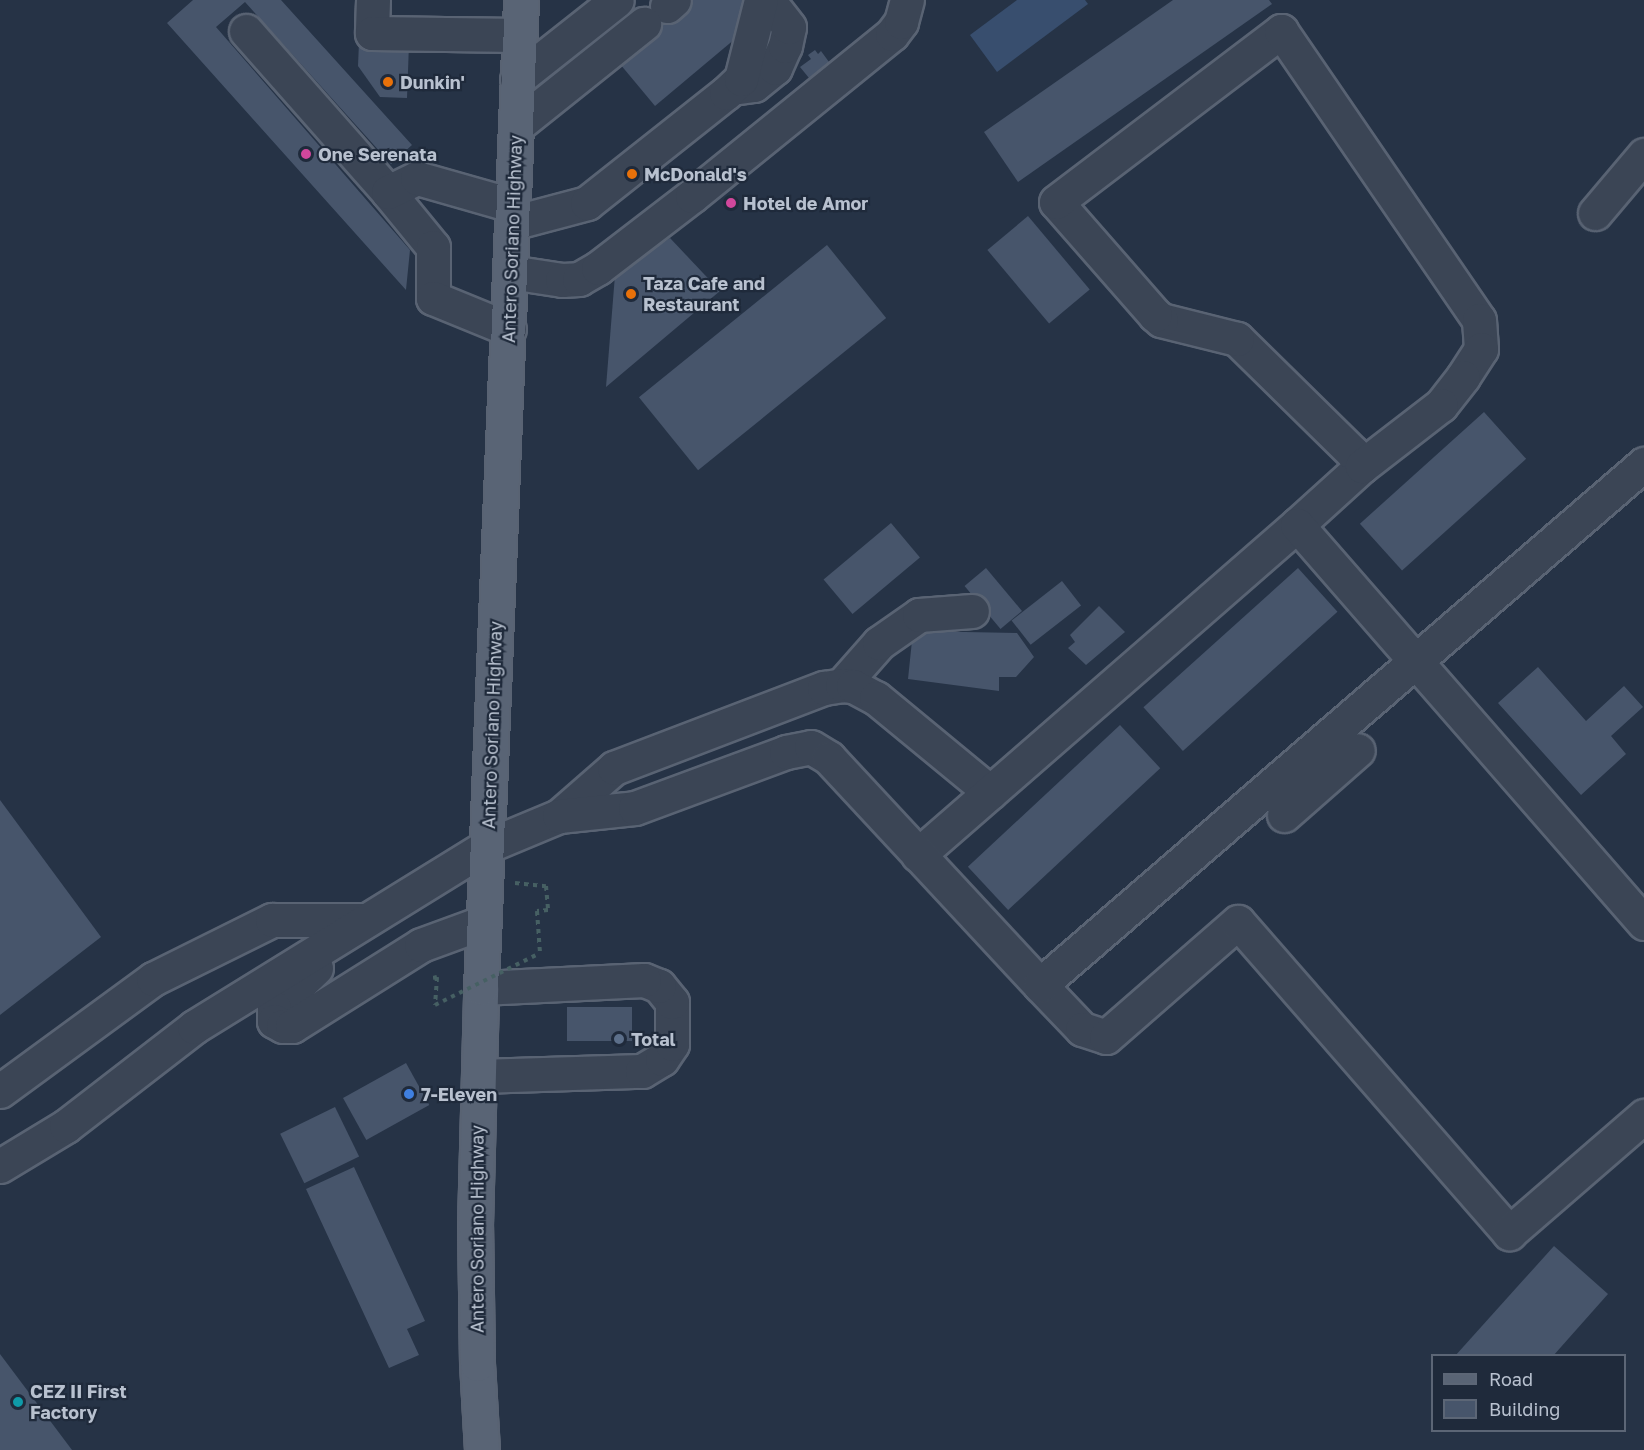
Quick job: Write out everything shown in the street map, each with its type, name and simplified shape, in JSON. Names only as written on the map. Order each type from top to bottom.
[{"type":"main road","name":"Antero Soriano Highway","points":[[482,1450],[477,1364],[475,1225],[481,988],[521,0]]},
{"type":"street","points":[[373,0],[372,33],[519,35]]},
{"type":"street","points":[[518,79],[617,0]]},
{"type":"street","points":[[388,192],[417,178],[512,214],[587,203],[741,79],[761,0]]},
{"type":"street","points":[[729,90],[754,85],[775,68],[785,46],[789,27],[768,0]]},
{"type":"street","points":[[510,272],[562,280],[579,279],[598,268],[692,196],[892,34],[901,22],[907,0]]},
{"type":"street","points":[[516,126],[662,10]]},
{"type":"street","points":[[246,31],[388,192],[433,247],[433,298],[509,329]]},
{"type":"street","points":[[918,855],[1362,466],[1441,405],[1464,377],[1481,349],[1479,320],[1281,31],[1056,202],[1155,315],[1161,320],[1237,339],[1353,453],[1362,466]]},
{"type":"street","points":[[1595,213],[1644,155]]},
{"type":"street","points":[[1040,985],[1644,464]]},
{"type":"street","points":[[1297,525],[1644,923]]},
{"type":"street","points":[[842,685],[879,643],[919,615],[972,612]]},
{"type":"street","points":[[484,922],[421,945],[292,1026],[283,1026],[274,1022],[274,1008],[300,981],[391,907],[559,816],[614,768],[824,688],[853,686],[876,698],[990,792]]},
{"type":"street","points":[[559,816],[635,808],[786,752],[811,747],[829,758],[1082,1029],[1107,1037],[1238,922],[1509,1233],[1644,1116]]},
{"type":"street","points":[[1284,815],[1358,750]]},
{"type":"street","points":[[0,1166],[66,1126],[194,1027],[366,920],[487,856]]},
{"type":"street","points":[[0,1091],[153,979],[272,920],[366,920]]},
{"type":"street","points":[[479,1076],[642,1071],[662,1059],[672,1044],[672,1002],[659,986],[644,980],[481,988]]},
{"type":"path","points":[[428,979],[437,977],[435,1005],[540,953],[537,911],[548,910],[546,886]]},
{"type":"water","points":[[1017,0],[1085,0],[1088,4],[997,72],[970,35]]},
{"type":"building","name":"One Serenata","points":[[193,0],[281,0],[412,145],[391,164],[245,2],[216,27],[410,250],[406,290],[167,23]]},
{"type":"building","points":[[659,0],[751,0],[748,28],[655,106],[615,58],[638,16]]},
{"type":"building","points":[[1173,0],[1269,0],[1272,4],[1018,182],[984,132]]},
{"type":"building","name":"Dunkin'","points":[[359,42],[409,44],[407,98],[380,97],[358,66]]},
{"type":"building","points":[[815,50],[818,54],[821,51],[829,62],[809,78],[800,67],[811,59],[808,55]]},
{"type":"building","points":[[1028,216],[1090,290],[1049,324],[987,250]]},
{"type":"building","points":[[670,238],[720,291],[606,387],[615,275]]},
{"type":"building","points":[[827,245],[886,318],[698,470],[639,397]]},
{"type":"building","points":[[1484,412],[1526,459],[1402,571],[1360,524]]},
{"type":"building","points":[[891,523],[920,557],[853,614],[824,580]]},
{"type":"building","points":[[986,568],[1022,611],[1001,629],[965,586]]},
{"type":"building","points":[[1298,568],[1337,612],[1183,751],[1143,707]]},
{"type":"building","points":[[1062,581],[1081,605],[1031,645],[1012,620]]},
{"type":"building","points":[[1099,606],[1125,632],[1086,665],[1068,648],[1075,642],[1070,635]]},
{"type":"building","points":[[913,631],[1017,633],[1034,657],[1016,677],[999,677],[999,691],[908,679]]},
{"type":"building","points":[[1538,667],[1586,721],[1624,686],[1643,707],[1611,736],[1626,754],[1581,795],[1498,703]]},
{"type":"building","points":[[1120,725],[1160,768],[1008,910],[968,867]]},
{"type":"building","points":[[0,800],[101,937],[0,1015]]},
{"type":"building","points":[[567,1007],[632,1007],[632,1041],[567,1041]]},
{"type":"building","points":[[406,1063],[429,1105],[366,1140],[343,1098]]},
{"type":"building","points":[[335,1107],[359,1156],[304,1183],[280,1134]]},
{"type":"building","points":[[354,1167],[425,1321],[407,1329],[419,1355],[389,1368],[306,1189]]},
{"type":"building","points":[[1554,1246],[1608,1294],[1555,1354],[1457,1354]]},
{"type":"building","name":"CEZ II First Factory","points":[[0,1354],[72,1450],[0,1450]]},
{"type":"place","name":"Dunkin'","points":[[388,82]]},
{"type":"place","name":"One Serenata","points":[[306,154]]},
{"type":"place","name":"McDonald's","points":[[632,174]]},
{"type":"place","name":"Hotel de Amor","points":[[731,203]]},
{"type":"place","name":"Taza Cafe and Restaurant","points":[[631,294]]},
{"type":"place","name":"Total","points":[[619,1039]]},
{"type":"place","name":"7-Eleven","points":[[409,1094]]},
{"type":"place","name":"CEZ II First Factory","points":[[18,1402]]}]
